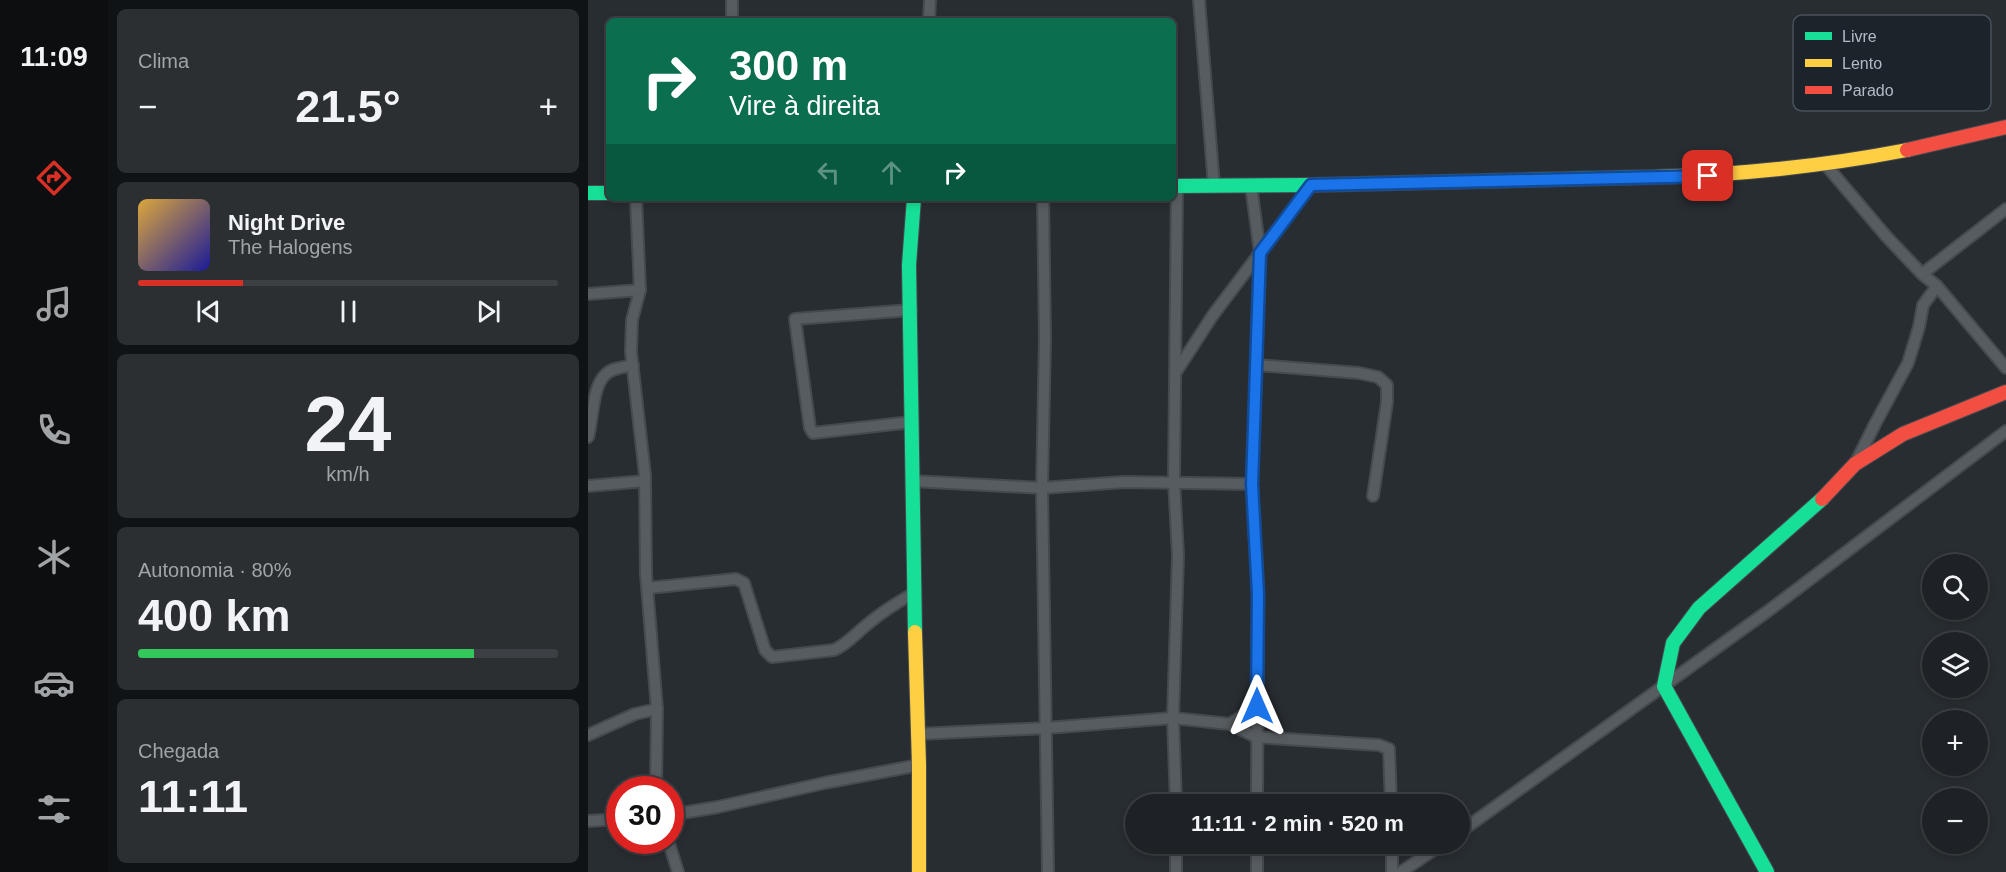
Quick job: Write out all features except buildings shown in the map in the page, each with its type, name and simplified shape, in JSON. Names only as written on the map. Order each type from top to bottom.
[{"type":"street","points":[[732,0],[732,18]]},
{"type":"street","points":[[929,18],[930,0]]},
{"type":"street","points":[[1199,0],[1214,186]]},
{"type":"street","points":[[1176,186],[1708,176],[1825,164],[1917,148],[2006,127]]},
{"type":"street","points":[[1825,164],[1886,236],[1922,274],[1937,286],[2006,368]]},
{"type":"street","points":[[1251,185],[1260,253],[1252,484],[1258,594],[1257,794]]},
{"type":"street","points":[[1175,373],[1213,315],[1311,185]]},
{"type":"street","points":[[588,193],[606,193]]},
{"type":"street","points":[[636,201],[640,290],[632,320],[633,365],[645,481],[648,588],[657,710],[657,776]]},
{"type":"street","points":[[914,201],[909,250],[919,872]]},
{"type":"street","points":[[1043,201],[1045,348],[1042,488],[1048,872]]},
{"type":"street","points":[[1175,201],[1174,481],[1178,555],[1173,718],[1176,794]]},
{"type":"street","points":[[1922,274],[2006,209]]},
{"type":"street","points":[[1856,464],[1908,363],[1923,305],[1937,286]]},
{"type":"street","points":[[588,294],[640,290]]},
{"type":"street","points":[[911,310],[795,319],[810,428],[813,433],[912,422]]},
{"type":"street","points":[[588,437],[596,392],[603,377],[610,371],[633,365]]},
{"type":"street","points":[[1257,365],[1359,373],[1378,377],[1387,385],[1386,411],[1373,496]]},
{"type":"street","points":[[1767,872],[1664,686],[1672,643],[1699,608],[1824,497],[1856,464],[1902,434],[2006,392]]},
{"type":"street","points":[[1470,825],[1773,608],[2006,431]]},
{"type":"street","points":[[588,486],[645,481]]},
{"type":"street","points":[[912,481],[1042,488],[1174,481],[1252,484]]},
{"type":"street","points":[[648,588],[740,580],[744,583],[765,650],[772,657],[834,650],[843,646],[891,606],[914,593]]},
{"type":"street","points":[[1230,724],[1257,706]]},
{"type":"street","points":[[588,735],[635,714],[657,710]]},
{"type":"street","points":[[918,734],[1047,728],[1173,718],[1230,724],[1256,737],[1385,746],[1389,749],[1390,757],[1391,794]]},
{"type":"street","points":[[684,813],[919,765]]},
{"type":"street","points":[[588,821],[606,820]]},
{"type":"street","points":[[672,854],[678,872]]},
{"type":"street","points":[[1176,854],[1176,872]]},
{"type":"street","points":[[1257,854],[1257,872]]},
{"type":"street","points":[[1392,854],[1392,872]]},
{"type":"street","points":[[1401,872],[1428,854]]},
{"type":"traffic: fast","points":[[1176,186],[1654,177]]},
{"type":"traffic: fast","points":[[588,193],[606,193]]},
{"type":"traffic: fast","points":[[914,201],[909,265],[915,632]]},
{"type":"traffic: fast","points":[[1767,872],[1664,686],[1673,643],[1699,608],[1822,499]]},
{"type":"traffic: slow","points":[[1654,177],[1781,169],[1907,150]]},
{"type":"traffic: slow","points":[[915,632],[919,872]]},
{"type":"traffic: jam","points":[[1907,150],[2006,127]]},
{"type":"traffic: jam","points":[[1822,499],[1855,464],[1903,434],[2006,392]]},
{"type":"route","points":[[1257,706],[1258,594],[1252,484],[1260,253],[1311,185],[1708,176]]}]
